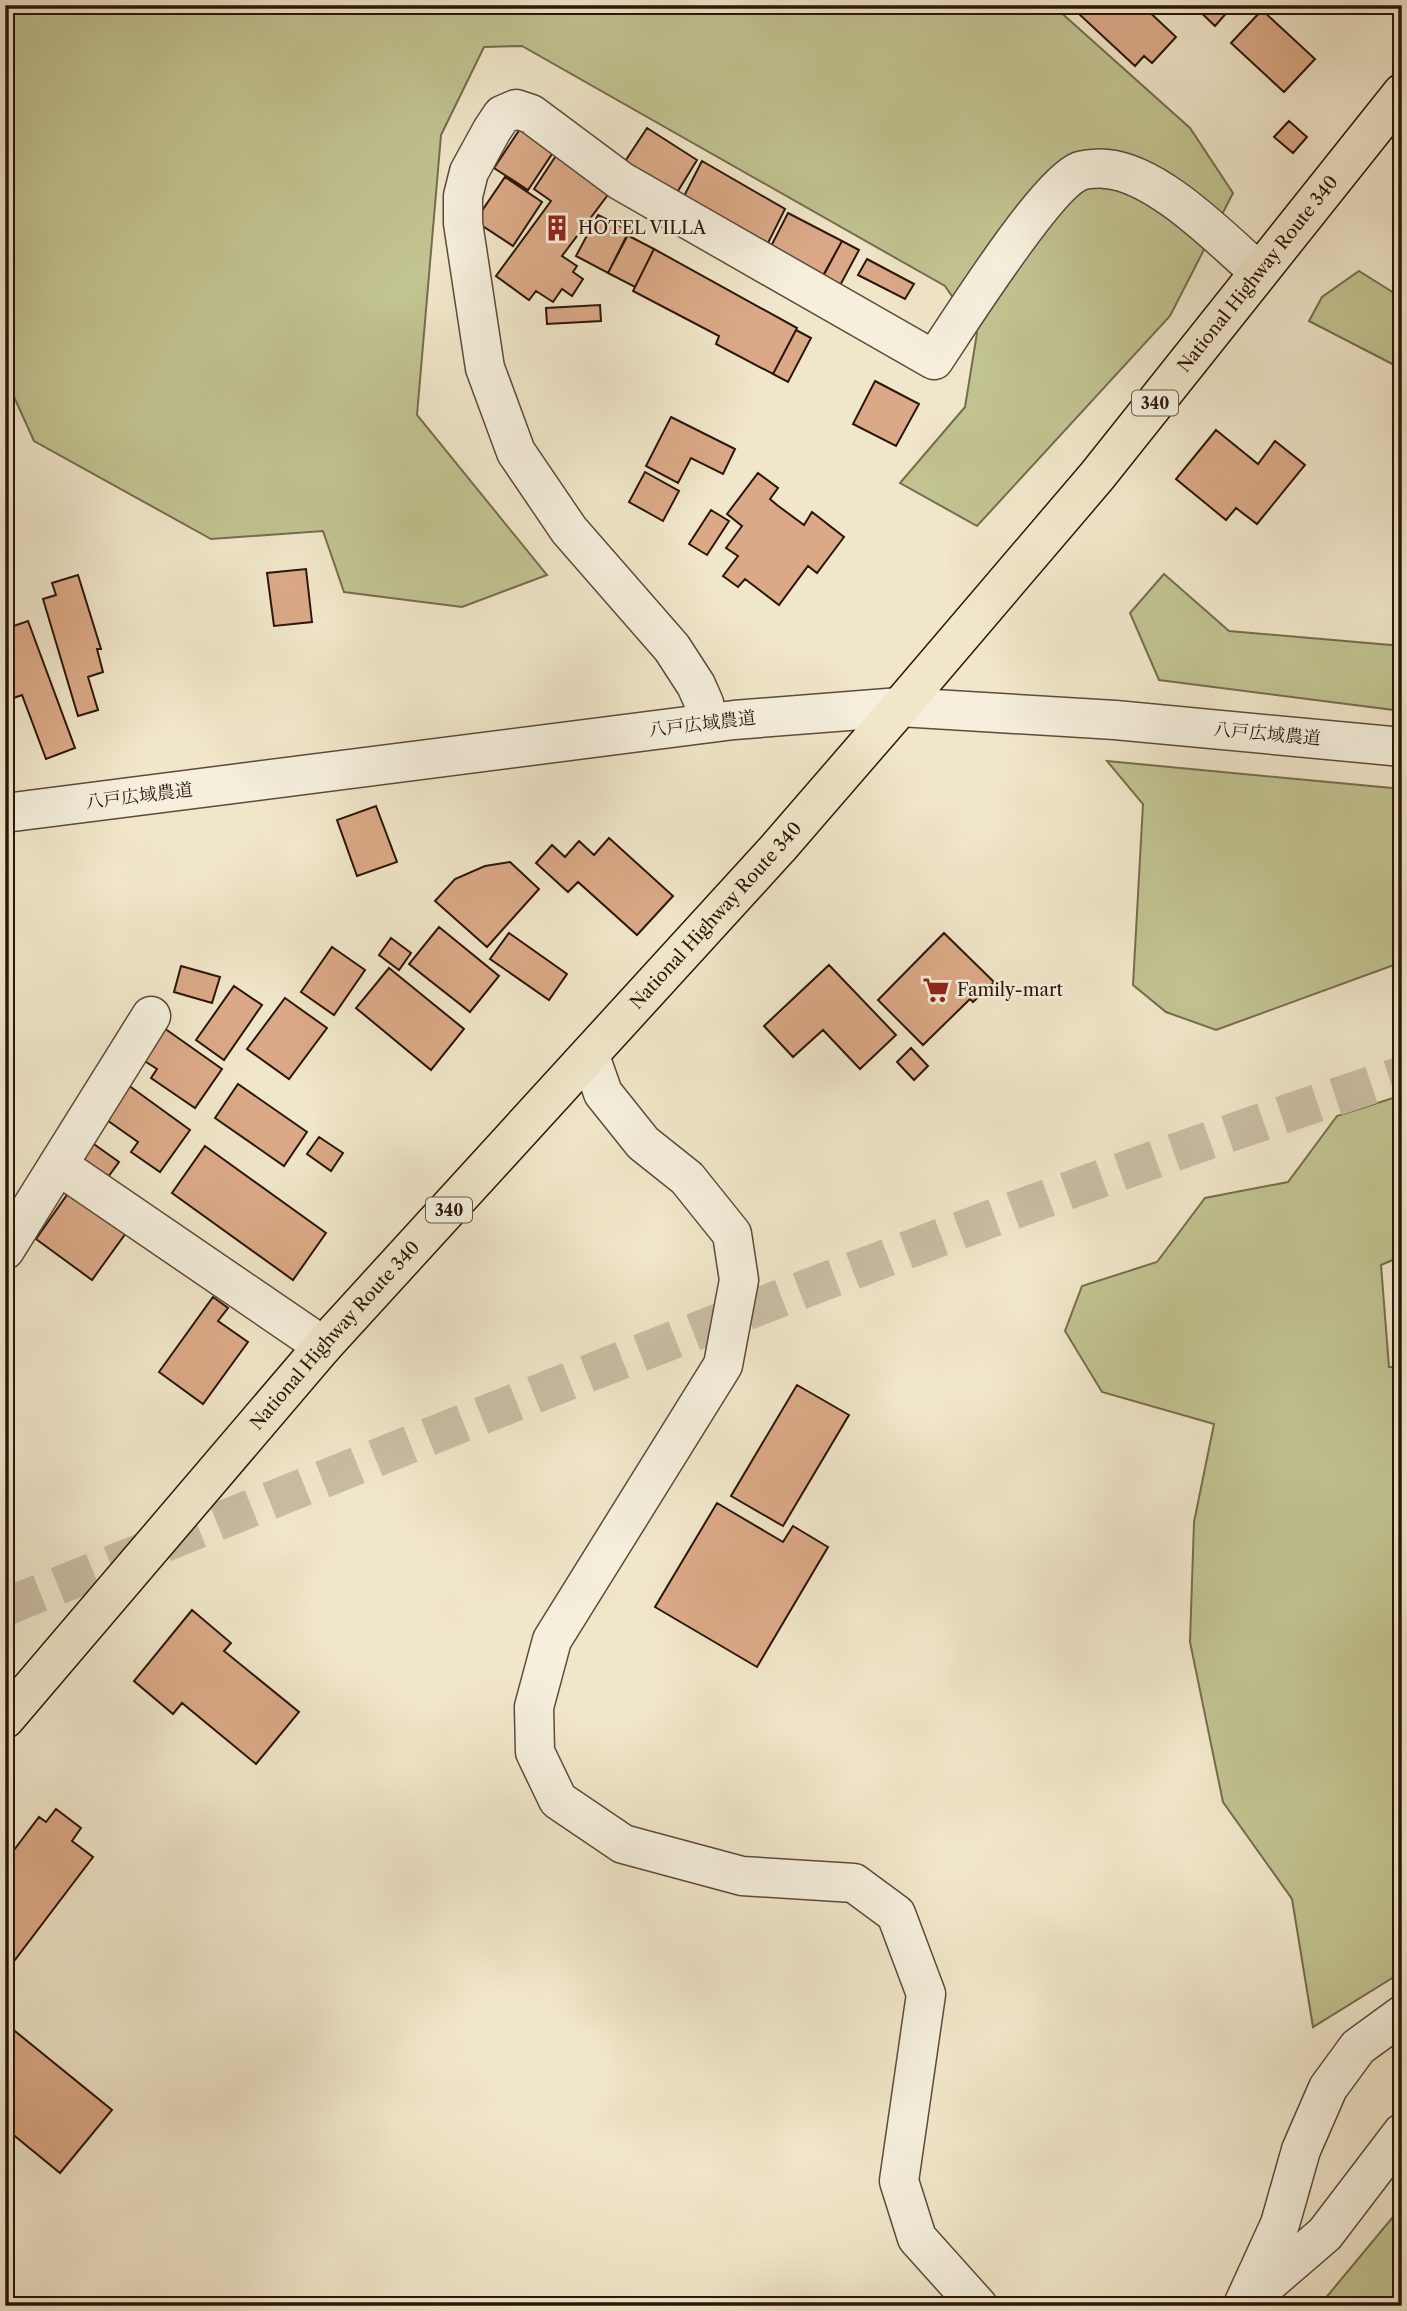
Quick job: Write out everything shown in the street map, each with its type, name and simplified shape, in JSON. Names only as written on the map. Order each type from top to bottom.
[{"type":"highway","name":"National Highway Route 340","points":[[5,1719],[323,1346],[590,1056],[900,707],[1097,476],[1402,93]]},
{"type":"street","points":[[708,723],[700,694],[672,648],[569,530],[516,452],[485,368],[463,223],[463,196],[469,172],[502,115],[516,109],[531,114],[621,181],[934,360],[1040,208],[1062,184],[1080,171],[1107,169],[1139,179],[1173,199],[1259,272]]},
{"type":"street","name":"八戸広域農道","points":[[5,813],[708,723],[900,707],[1115,720],[1402,747]]},
{"type":"street","points":[[11,1226],[58,1165],[152,1016]]},
{"type":"street","points":[[590,1056],[603,1093],[643,1143],[687,1178],[732,1234],[739,1280],[723,1365],[552,1640],[534,1707],[535,1752],[558,1800],[623,1844],[742,1876],[854,1883],[896,1914],[926,1994],[898,2181],[917,2238],[978,2306]]},
{"type":"street","points":[[58,1165],[323,1346]]},
{"type":"street","points":[[1239,2305],[1280,2224],[1301,2150],[1328,2088],[1358,2047],[1402,2015]]},
{"type":"street","points":[[1239,2305],[1325,2234],[1402,2133]]},
{"type":"green space","points":[[5,5],[1059,5],[1057,9],[1190,128],[1233,193],[1170,316],[977,526],[900,483],[965,407],[977,333],[945,286],[522,46],[484,47],[441,135],[417,415],[547,575],[462,607],[344,592],[323,531],[211,539],[34,441],[5,377]]},
{"type":"green space","points":[[1359,271],[1402,298],[1402,369],[1309,321],[1322,297]]},
{"type":"green space","points":[[1164,574],[1229,631],[1402,646],[1402,711],[1159,680],[1130,613]]},
{"type":"green space","points":[[1107,761],[1402,789],[1402,962],[1216,1030],[1166,1012],[1133,985],[1143,804]]},
{"type":"green space","points":[[1402,1095],[1402,1256],[1381,1265],[1389,1367],[1402,1367],[1402,1972],[1313,2027],[1292,1899],[1223,1802],[1190,1642],[1194,1522],[1214,1424],[1102,1392],[1065,1331],[1082,1286],[1157,1262],[1205,1198],[1288,1182],[1337,1116]]},
{"type":"green space","points":[[1402,2206],[1402,2306],[1319,2306]]},
{"type":"building","points":[[1087,5],[1142,5],[1176,37],[1152,63],[1144,56],[1135,66],[1079,14]]},
{"type":"building","points":[[1193,5],[1226,5],[1230,9],[1215,26]]},
{"type":"building","points":[[1262,10],[1315,59],[1284,92],[1231,43]]},
{"type":"building","points":[[1289,121],[1307,137],[1293,153],[1274,137]]},
{"type":"building","points":[[524,123],[558,145],[528,190],[494,168]]},
{"type":"building","points":[[647,128],[697,160],[673,199],[622,166]]},
{"type":"building","name":"HOTEL VILLA","points":[[557,154],[613,188],[562,256],[577,266],[573,272],[583,279],[572,296],[562,289],[553,302],[536,291],[529,300],[496,276],[551,201],[534,189]]},
{"type":"building","points":[[702,161],[785,209],[765,249],[680,204]]},
{"type":"building","points":[[505,177],[542,202],[513,246],[475,221]]},
{"type":"building","points":[[788,213],[842,241],[820,281],[767,254]]},
{"type":"building","points":[[598,215],[630,231],[608,273],[576,256]]},
{"type":"building","points":[[627,235],[654,249],[635,287],[608,273]]},
{"type":"building","points":[[842,241],[859,250],[837,291],[820,282]]},
{"type":"building","points":[[654,249],[797,328],[773,374],[716,344],[719,336],[633,291]]},
{"type":"building","points":[[867,259],[914,284],[905,299],[858,275]]},
{"type":"building","points":[[600,305],[601,321],[547,324],[546,308]]},
{"type":"building","points":[[796,330],[811,338],[788,382],[773,374]]},
{"type":"building","points":[[875,381],[919,404],[896,446],[853,424]]},
{"type":"building","points":[[671,417],[735,449],[723,474],[691,458],[678,483],[646,466]]},
{"type":"building","points":[[1216,430],[1258,464],[1275,441],[1305,465],[1257,524],[1236,508],[1226,520],[1176,479]]},
{"type":"building","points":[[645,472],[679,491],[663,521],[629,502]]},
{"type":"building","points":[[758,473],[778,488],[770,499],[777,505],[804,525],[812,512],[844,537],[817,573],[808,566],[779,605],[745,579],[738,587],[723,576],[738,556],[726,548],[742,526],[727,514]]},
{"type":"building","points":[[711,510],[729,521],[707,555],[689,544]]},
{"type":"building","points":[[306,569],[312,622],[274,626],[267,573]]},
{"type":"building","points":[[78,575],[101,649],[97,649],[103,672],[88,677],[98,710],[78,716],[43,599],[56,595],[52,583]]},
{"type":"building","points":[[28,621],[75,748],[46,759],[22,695],[5,701],[5,629]]},
{"type":"building","points":[[376,806],[397,862],[357,876],[337,820]]},
{"type":"building","points":[[609,838],[673,896],[637,935],[578,882],[568,892],[536,863],[552,845],[565,857],[579,841],[594,855]]},
{"type":"building","points":[[510,862],[539,889],[487,947],[435,901],[455,879],[485,866]]},
{"type":"building","points":[[439,927],[499,976],[470,1012],[409,964]]},
{"type":"building","points":[[509,933],[567,974],[549,1000],[490,959]]},
{"type":"building","name":"Family-mart","points":[[944,933],[994,982],[973,1002],[970,999],[923,1045],[878,1000]]},
{"type":"building","points":[[391,938],[411,953],[399,970],[379,955]]},
{"type":"building","points":[[332,947],[365,970],[334,1015],[301,992]]},
{"type":"building","points":[[829,965],[896,1035],[860,1069],[823,1030],[793,1057],[764,1026]]},
{"type":"building","points":[[181,966],[220,977],[212,1003],[174,992]]},
{"type":"building","points":[[389,968],[464,1029],[431,1070],[356,1008]]},
{"type":"building","points":[[234,986],[262,1005],[224,1060],[196,1040]]},
{"type":"building","points":[[285,998],[327,1028],[289,1079],[247,1049]]},
{"type":"building","points":[[164,1028],[222,1069],[195,1108],[151,1078],[157,1069],[143,1060]]},
{"type":"building","points":[[911,1048],[928,1066],[914,1080],[897,1062]]},
{"type":"building","points":[[238,1084],[307,1132],[284,1166],[215,1118]]},
{"type":"building","points":[[128,1085],[190,1130],[160,1172],[131,1152],[138,1142],[104,1118]]},
{"type":"building","points":[[319,1137],[343,1153],[331,1171],[307,1154]]},
{"type":"building","points":[[91,1142],[119,1162],[108,1177],[80,1157]]},
{"type":"building","points":[[205,1146],[326,1233],[293,1280],[172,1193]]},
{"type":"building","points":[[69,1192],[126,1233],[92,1280],[36,1239]]},
{"type":"building","points":[[213,1297],[228,1308],[218,1321],[248,1342],[203,1404],[159,1372]]},
{"type":"building","points":[[797,1385],[849,1415],[783,1526],[731,1496]]},
{"type":"building","points":[[717,1503],[783,1542],[793,1526],[828,1547],[757,1667],[655,1607]]},
{"type":"building","points":[[192,1610],[231,1643],[224,1651],[299,1712],[256,1764],[182,1703],[173,1714],[134,1681]]},
{"type":"building","points":[[56,1809],[81,1828],[72,1841],[93,1857],[5,1973],[5,1862],[39,1817],[46,1822]]},
{"type":"building","points":[[5,2023],[112,2110],[60,2173],[5,2128]]},
{"type":"tunnel","points":[[5,1607],[526,1398],[874,1263],[1225,1135],[1402,1075]]},
{"type":"place","name":"HOTEL VILLA","points":[[557,228]]},
{"type":"place","name":"Family-mart","points":[[936,990]]}]
